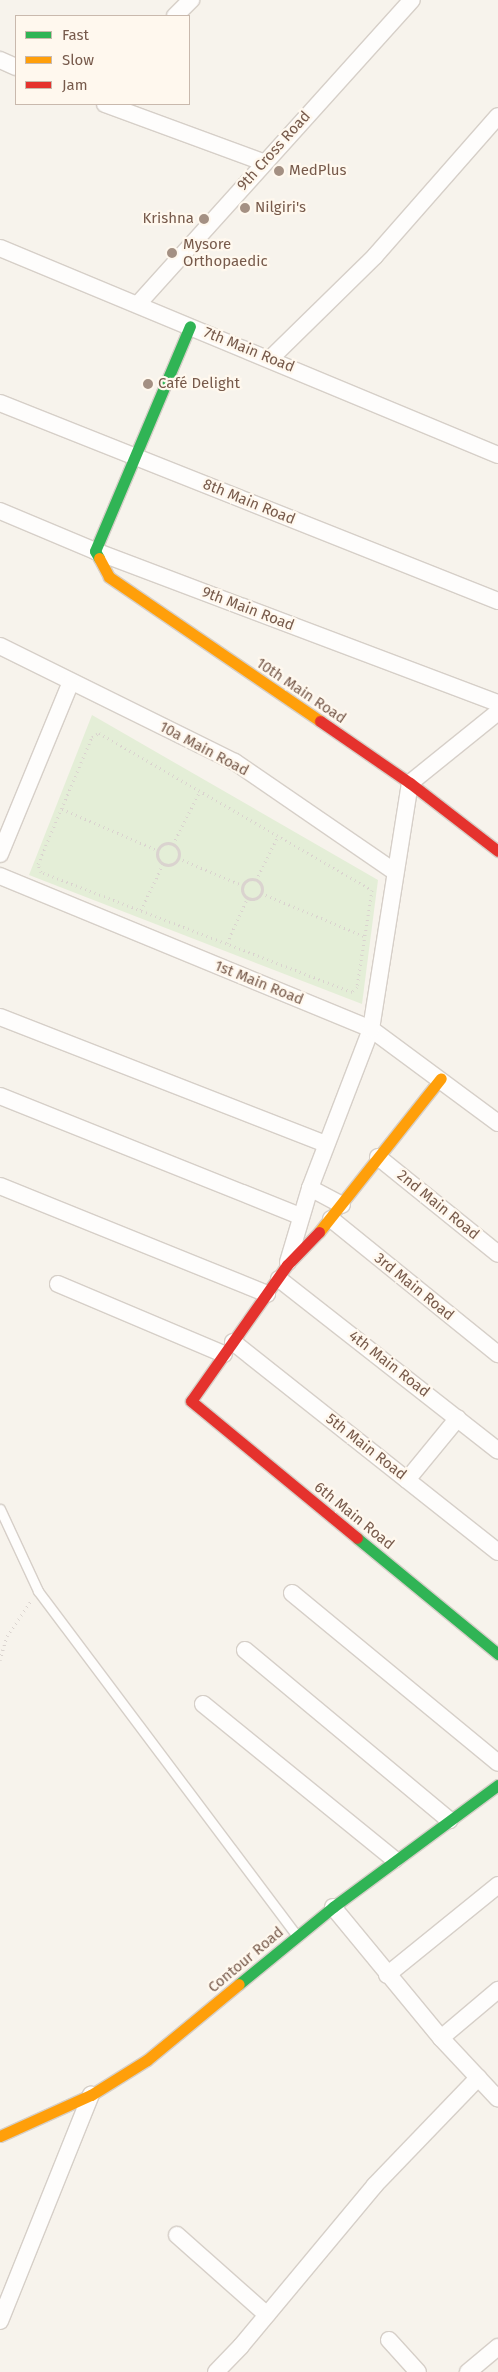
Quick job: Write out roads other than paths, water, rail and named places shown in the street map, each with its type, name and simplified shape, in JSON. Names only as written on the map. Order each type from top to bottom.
[{"type":"street","points":[[176,15],[191,0]]},
{"type":"street","name":"9th Cross Road","points":[[138,304],[263,162],[412,0]]},
{"type":"street","points":[[0,60],[15,67]]},
{"type":"street","points":[[108,105],[263,162]]},
{"type":"street","points":[[270,358],[375,256],[498,116]]},
{"type":"street","name":"7th Main Road","points":[[0,248],[270,358],[498,455]]},
{"type":"street","points":[[95,551],[190,326]]},
{"type":"street","name":"8th Main Road","points":[[0,403],[498,601]]},
{"type":"street","name":"9th Main Road","points":[[0,511],[95,551],[498,703]]},
{"type":"street","name":"10th Main Road","points":[[95,551],[109,577],[410,783],[498,851]]},
{"type":"street","name":"10a Main Road","points":[[0,646],[235,762],[395,872]]},
{"type":"street","points":[[0,854],[71,682]]},
{"type":"street","points":[[283,1272],[310,1188],[371,1029],[410,783],[498,712]]},
{"type":"street","name":"1st Main Road","points":[[0,876],[371,1029],[441,1078],[498,1123]]},
{"type":"street","points":[[0,1017],[326,1144]]},
{"type":"street","points":[[229,1348],[283,1272],[331,1219],[441,1078]]},
{"type":"street","points":[[0,1096],[300,1216]]},
{"type":"street","name":"2nd Main Road","points":[[378,1157],[498,1254]]},
{"type":"street","points":[[0,1186],[267,1294]]},
{"type":"street","points":[[310,1188],[342,1205]]},
{"type":"street","name":"3rd Main Road","points":[[331,1219],[498,1354]]},
{"type":"street","name":"4th Main Road","points":[[283,1272],[498,1451]]},
{"type":"street","name":"5th Main Road","points":[[58,1284],[229,1348],[407,1480],[498,1552]]},
{"type":"street","name":"6th Main Road","points":[[229,1348],[191,1401],[498,1654]]},
{"type":"street","points":[[407,1480],[458,1418]]},
{"type":"street","points":[[292,1593],[498,1763]]},
{"type":"street","points":[[245,1650],[449,1820]]},
{"type":"street","points":[[203,1704],[395,1860]]},
{"type":"street","name":"Contour Road","points":[[0,2136],[91,2095],[147,2060],[297,1936],[395,1860],[498,1785]]},
{"type":"street","points":[[387,1975],[498,1885]]},
{"type":"street","points":[[333,1908],[441,2038],[498,2099]]},
{"type":"street","points":[[441,2038],[498,1990]]},
{"type":"street","points":[[216,2372],[267,2315],[375,2185],[478,2078]]},
{"type":"street","points":[[0,2321],[91,2095]]},
{"type":"street","points":[[177,2236],[267,2315]]},
{"type":"street","points":[[389,2340],[418,2372]]},
{"type":"street","points":[[468,2372],[498,2347]]},
{"type":"lane","points":[[0,1509],[38,1591],[297,1936]]},
{"type":"place","name":"MedPlus","points":[[279,171]]},
{"type":"place","name":"Nilgiri's","points":[[245,208]]},
{"type":"place","name":"Krishna","points":[[204,219]]},
{"type":"place","name":"Mysore Orthopaedic","points":[[172,253]]},
{"type":"place","name":"Café Delight","points":[[148,384]]}]
